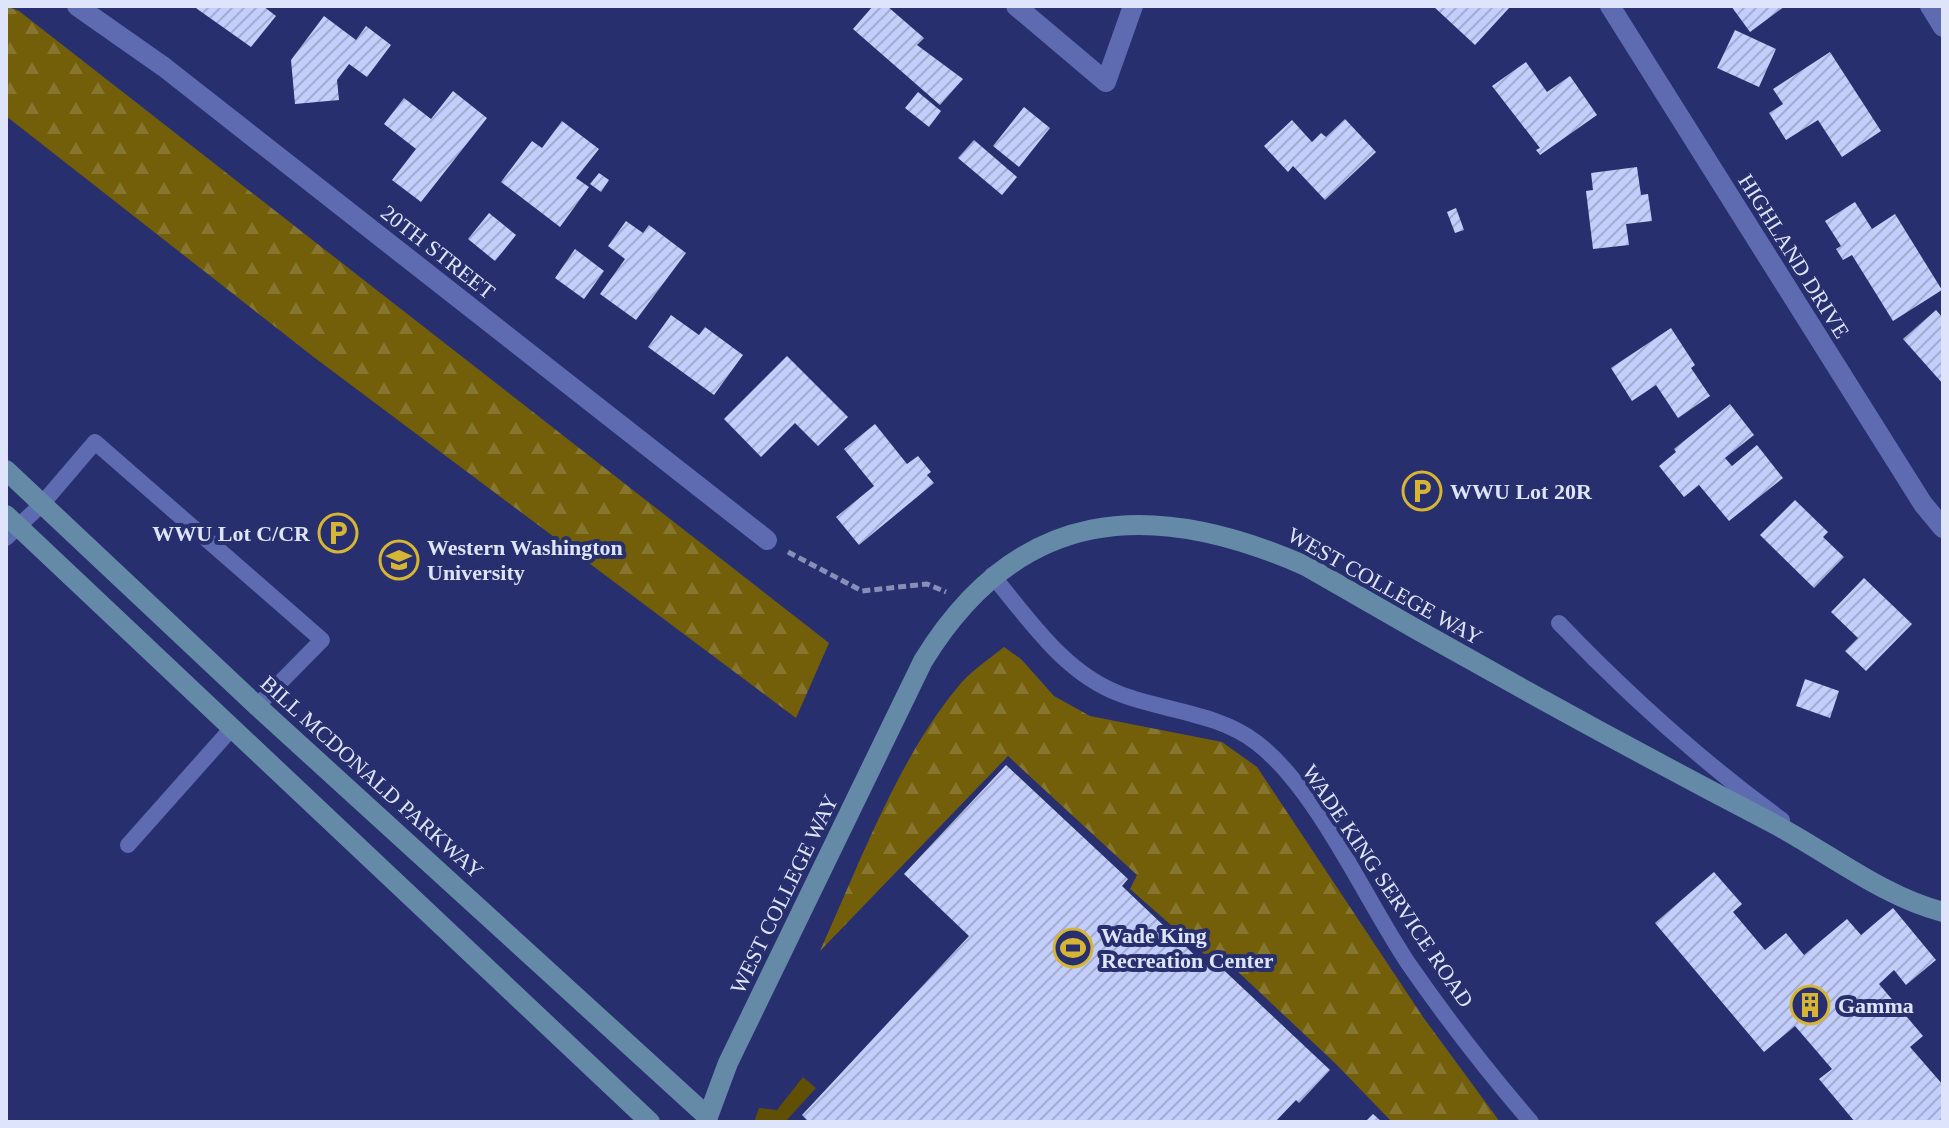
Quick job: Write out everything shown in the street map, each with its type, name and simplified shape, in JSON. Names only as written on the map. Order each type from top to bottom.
[{"type":"main road","name":"BILL MCDONALD PARKWAY","points":[[6,470],[257,706],[707,1119]]},
{"type":"main road","name":"WEST COLLEGE WAY","points":[[707,1119],[728,1063],[923,661],[965,601],[992,575],[1056,539],[1128,524],[1201,531],[1272,551],[1306,566],[1595,730],[1825,851],[1914,904],[1943,912]]},
{"type":"main road","points":[[10,526],[232,728],[650,1122]]},
{"type":"street","name":"20TH STREET","points":[[77,6],[164,67],[767,540]]},
{"type":"street","points":[[1016,6],[1106,82],[1133,6]]},
{"type":"street","name":"HIGHLAND DRIVE","points":[[1610,6],[1872,425],[1923,504],[1943,528]]},
{"type":"street","points":[[1930,6],[1943,27]]},
{"type":"lane","points":[[10,526],[42,504],[95,442],[322,640],[257,706]]},
{"type":"lane","name":"WADE KING SERVICE ROAD","points":[[992,575],[1070,665],[1093,681],[1120,694],[1218,723],[1256,742],[1284,769],[1408,963],[1491,1076],[1531,1122]]},
{"type":"lane","points":[[1559,623],[1614,680],[1725,779],[1825,851]]},
{"type":"lane","points":[[128,845],[232,728]]},
{"type":"path","points":[[767,540],[862,591],[927,584],[965,601]]},
{"type":"shaded area","points":[[803,1077],[816,1088],[785,1122],[754,1122],[759,1108],[777,1110]]},
{"type":"green space","points":[[6,6],[19,11],[829,643],[796,718],[315,358],[6,116]]},
{"type":"green space","points":[[1004,647],[1021,659],[1054,696],[1090,716],[1222,742],[1257,767],[1423,1017],[1500,1122],[1392,1122],[1336,1064],[1218,953],[1204,954],[1130,889],[1137,875],[1008,756],[820,951],[881,815],[916,747],[962,682]]},
{"type":"building","points":[[193,6],[263,6],[276,16],[251,47]]},
{"type":"building","points":[[873,6],[887,6],[924,38],[917,45],[963,79],[940,105],[853,29]]},
{"type":"building","points":[[1433,6],[1507,6],[1509,8],[1475,45]]},
{"type":"building","points":[[1731,6],[1785,6],[1750,32]]},
{"type":"building","points":[[324,16],[356,40],[366,26],[391,45],[367,77],[349,64],[337,80],[339,100],[295,104],[291,60]]},
{"type":"building","points":[[1735,30],[1776,49],[1759,87],[1717,68]]},
{"type":"building","points":[[1830,52],[1881,131],[1842,157],[1818,120],[1786,140],[1769,113],[1783,104],[1773,89]]},
{"type":"building","points":[[1526,62],[1547,92],[1570,76],[1597,115],[1540,155],[1536,150],[1540,148],[1492,86]]},
{"type":"building","points":[[453,91],[487,118],[421,202],[392,180],[416,149],[384,124],[404,98],[431,119]]},
{"type":"building","points":[[918,92],[941,111],[929,127],[905,108]]},
{"type":"building","points":[[1024,107],[1050,128],[1019,167],[993,146]]},
{"type":"building","points":[[1345,119],[1376,152],[1325,200],[1293,166],[1288,172],[1264,146],[1292,120],[1312,142],[1321,133],[1326,137]]},
{"type":"building","points":[[562,121],[599,149],[576,178],[589,187],[560,227],[501,182],[532,141],[542,148]]},
{"type":"building","points":[[974,140],[1017,177],[1002,195],[958,158]]},
{"type":"building","points":[[1637,167],[1641,195],[1648,194],[1652,221],[1626,224],[1629,245],[1593,249],[1586,191],[1593,190],[1591,173]]},
{"type":"building","points":[[599,173],[609,180],[601,192],[590,184]]},
{"type":"building","points":[[1855,202],[1872,229],[1895,214],[1942,290],[1893,321],[1852,255],[1843,260],[1836,249],[1841,246],[1825,221]]},
{"type":"building","points":[[1456,208],[1464,230],[1455,233],[1447,212]]},
{"type":"building","points":[[489,213],[516,235],[495,261],[468,239]]},
{"type":"building","points":[[626,221],[643,233],[649,225],[686,253],[636,320],[600,294],[625,259],[608,246]]},
{"type":"building","points":[[575,249],[604,271],[584,299],[555,278]]},
{"type":"building","points":[[1936,310],[1943,318],[1943,384],[1903,339]]},
{"type":"building","points":[[671,315],[699,335],[705,327],[743,355],[714,395],[648,347]]},
{"type":"building","points":[[1671,328],[1695,365],[1691,368],[1710,396],[1678,418],[1656,385],[1632,401],[1611,368]]},
{"type":"building","points":[[787,356],[848,417],[818,446],[795,423],[761,457],[724,419]]},
{"type":"building","points":[[1730,404],[1754,435],[1725,458],[1732,466],[1757,445],[1783,478],[1729,521],[1699,485],[1684,497],[1659,466],[1676,452],[1674,449]]},
{"type":"building","points":[[875,424],[907,464],[918,456],[931,472],[927,475],[934,483],[859,545],[836,517],[874,486],[844,449]]},
{"type":"building","points":[[1795,500],[1828,532],[1823,537],[1844,557],[1814,588],[1760,535]]},
{"type":"building","points":[[1864,578],[1912,624],[1866,671],[1845,651],[1858,638],[1831,612]]},
{"type":"building","points":[[1805,679],[1839,691],[1830,718],[1796,706]]},
{"type":"building","name":"Wade King Recreation Center","points":[[1006,765],[1128,879],[1122,886],[1206,966],[1212,959],[1330,1070],[1299,1103],[1296,1100],[1275,1122],[809,1122],[802,1115],[969,936],[904,874]]},
{"type":"building","name":"Gamma","points":[[1714,872],[1742,904],[1733,912],[1765,950],[1786,933],[1804,955],[1847,919],[1861,935],[1893,908],[1936,960],[1906,985],[1894,970],[1879,984],[1923,1036],[1910,1047],[1943,1085],[1943,1122],[1855,1122],[1819,1079],[1832,1069],[1795,1026],[1764,1052],[1655,923]]},
{"type":"building","points":[[1373,1114],[1382,1122],[1365,1122]]},
{"type":"place","name":"WWU Lot 20R","points":[[1422,491]]},
{"type":"place","name":"WWU Lot C/CR","points":[[338,533]]},
{"type":"place","name":"Western Washington University","points":[[399,560]]},
{"type":"place","name":"Wade King Recreation Center","points":[[1073,948]]},
{"type":"place","name":"Gamma","points":[[1810,1005]]}]
